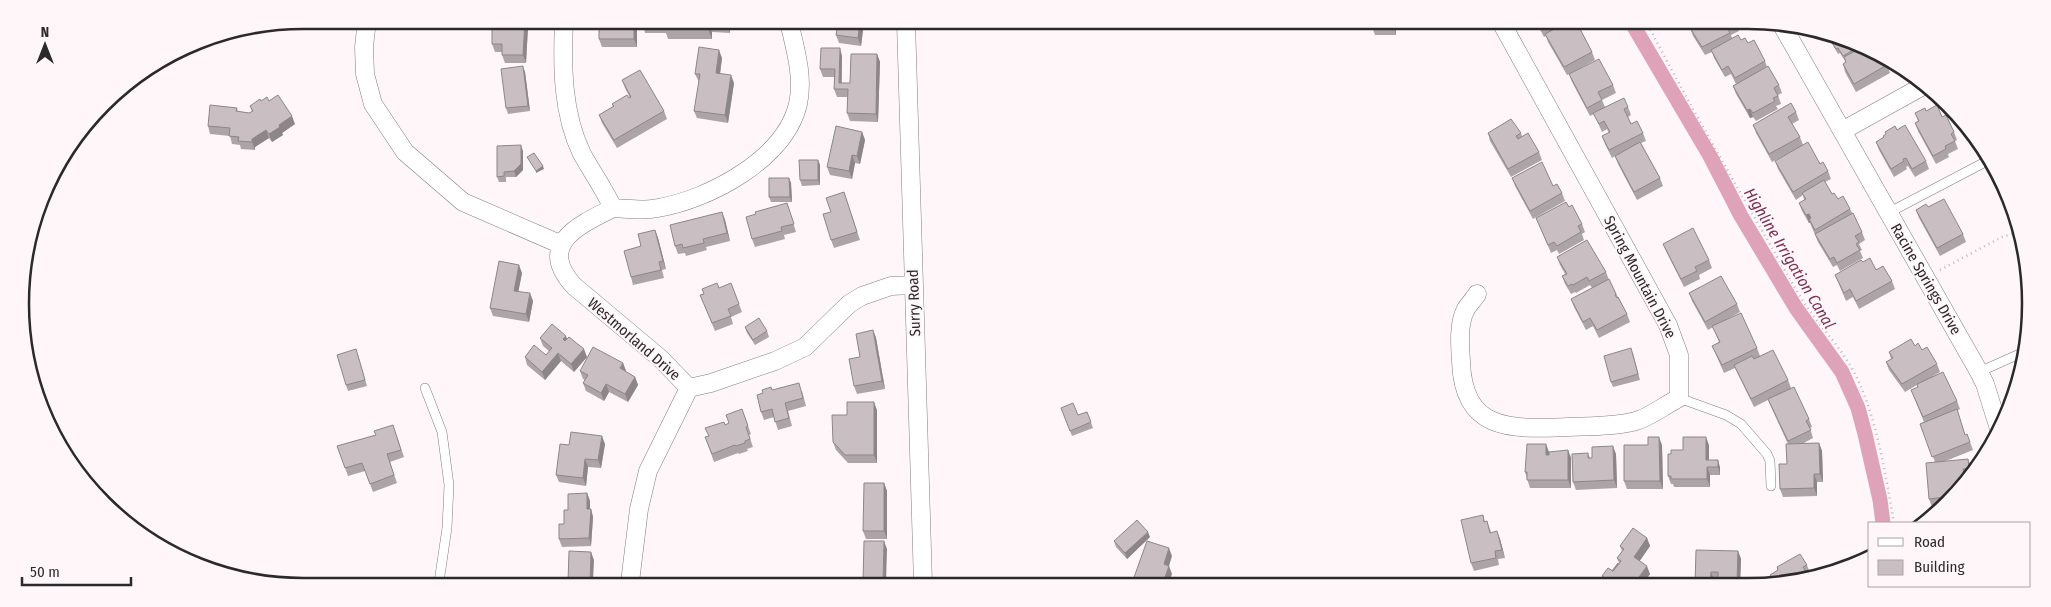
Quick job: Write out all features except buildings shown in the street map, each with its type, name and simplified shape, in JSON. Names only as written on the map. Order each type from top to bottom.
[{"type":"street","points":[[366,29],[364,47],[365,74],[373,104],[405,152],[463,202],[562,245],[567,235],[575,228],[613,208],[638,210],[658,208],[709,192],[743,172],[780,142],[794,116],[800,93],[798,63],[791,29]]},
{"type":"street","points":[[564,29],[564,79],[571,125],[582,154],[613,208]]},
{"type":"street","name":"Surry Road","points":[[906,29],[923,578]]},
{"type":"street","name":"Spring Mountain Drive","points":[[1505,29],[1668,325],[1679,355],[1679,398]]},
{"type":"street","name":"Racine Springs Drive","points":[[1786,31],[1980,372],[1996,420]]},
{"type":"street","points":[[1842,131],[1918,89]]},
{"type":"street","name":"Westmorland Drive","points":[[562,245],[561,263],[568,280],[661,359],[689,388],[648,471],[639,509],[630,578]]},
{"type":"street","points":[[689,388],[711,383],[758,367],[805,347],[849,304],[862,296],[891,286],[913,285]]},
{"type":"street","points":[[1478,294],[1465,310],[1460,336],[1462,382],[1471,401],[1484,417],[1502,426],[1523,429],[1618,425],[1638,421],[1679,398]]},
{"type":"lane","points":[[1888,213],[1983,163]]},
{"type":"lane","points":[[1980,372],[2017,356]]},
{"type":"lane","points":[[425,388],[442,432],[449,485],[447,528],[440,578]]},
{"type":"lane","points":[[1679,398],[1726,415],[1740,424],[1767,454],[1770,461],[1771,486]]},
{"type":"path","points":[[1650,29],[1687,99],[1799,294],[1841,349],[1850,365],[1871,414],[1894,522]]},
{"type":"path","points":[[1926,278],[2002,237],[2013,234]]},
{"type":"waterway","name":"Highline Irrigation Canal","points":[[1635,29],[1710,156],[1741,216],[1796,308],[1842,372],[1858,408],[1880,500],[1883,522]]}]
